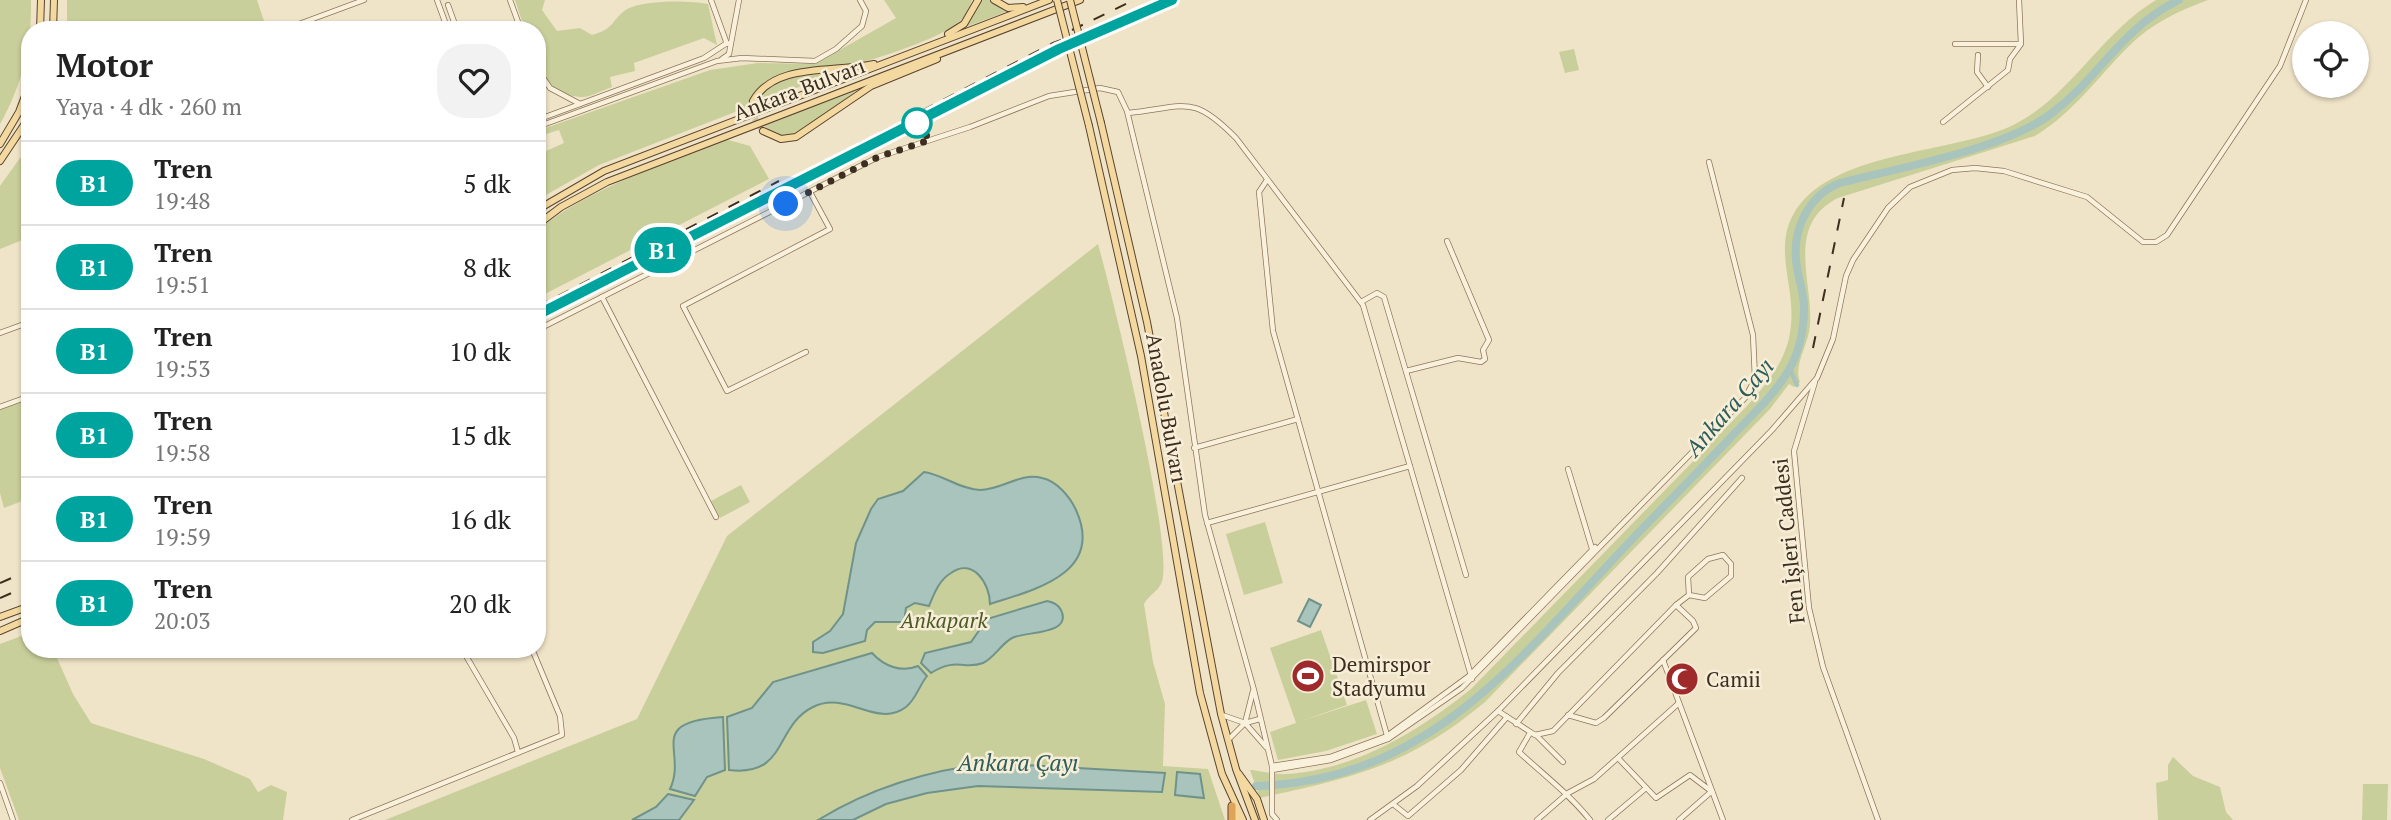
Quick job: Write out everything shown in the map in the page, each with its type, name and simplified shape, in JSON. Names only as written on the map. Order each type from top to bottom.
[{"type":"highway","points":[[1234,805],[1235,820]]},
{"type":"main road","points":[[40,21],[41,0]]},
{"type":"main road","points":[[53,21],[54,0]]},
{"type":"main road","points":[[753,101],[766,83],[781,76],[847,69],[898,58],[911,49],[960,29],[970,18],[978,0]]},
{"type":"main road","points":[[994,0],[1008,8],[1035,5]]},
{"type":"main road","name":"Ankara Bulvarı","points":[[546,205],[604,171],[1049,0]]},
{"type":"main road","name":"Anadolu Bulvarı","points":[[1057,0],[1089,125],[1141,356],[1200,693],[1222,774],[1234,805]]},
{"type":"main road","name":"Anadolu Bulvarı","points":[[1070,0],[1147,321],[1221,714],[1236,769],[1255,820]]},
{"type":"main road","name":"Ankara Bulvarı","points":[[546,218],[607,182],[1080,0]]},
{"type":"main road","points":[[763,131],[781,139],[796,137],[864,90],[932,62],[955,48]]},
{"type":"main road","points":[[0,144],[21,107]]},
{"type":"main road","points":[[0,161],[21,130]]},
{"type":"main road","points":[[3,616],[21,608]]},
{"type":"main road","points":[[0,631],[21,622]]},
{"type":"main road","points":[[1236,769],[1257,799],[1264,820]]},
{"type":"main road","points":[[1234,805],[1243,820]]},
{"type":"street","points":[[307,21],[364,0]]},
{"type":"street","points":[[437,0],[445,21]]},
{"type":"street","points":[[510,0],[518,21]]},
{"type":"street","points":[[711,0],[729,45]]},
{"type":"street","points":[[722,60],[729,45],[739,0]]},
{"type":"street","points":[[546,124],[722,60],[815,61],[836,49],[862,26],[866,11],[860,0]]},
{"type":"street","points":[[1942,121],[2008,70],[2010,59],[2021,44],[2019,0]]},
{"type":"street","points":[[1370,820],[1393,804],[1498,711],[1772,430],[1816,378],[1833,339],[1846,276],[1853,261],[1888,208],[1910,187],[1931,176],[1975,168],[2004,171],[2087,197],[2143,242],[2156,242],[2167,235],[2280,66],[2306,0]]},
{"type":"street","points":[[448,5],[454,21]]},
{"type":"street","points":[[1955,44],[2021,44]]},
{"type":"street","points":[[546,117],[704,58],[729,45]]},
{"type":"street","points":[[1978,55],[1977,72],[1988,87]]},
{"type":"street","points":[[546,82],[550,88],[580,104]]},
{"type":"street","points":[[546,325],[878,157],[970,127],[1049,96],[1081,90],[1110,89],[1122,97],[1177,318],[1207,523],[1254,690],[1272,770],[1272,814],[1277,820]]},
{"type":"street","points":[[1128,113],[1181,106],[1202,108],[1212,114],[1236,138],[1361,302],[1471,677]]},
{"type":"street","points":[[1272,770],[1330,757],[1387,738],[1471,677],[1592,551],[1704,443],[1745,398],[1755,379],[1753,335],[1709,162]]},
{"type":"street","points":[[1267,180],[1259,192],[1273,331],[1387,738]]},
{"type":"street","points":[[806,352],[727,391],[684,306],[830,229],[810,192]]},
{"type":"street","points":[[1406,371],[1458,358],[1481,362],[1485,359],[1483,350],[1489,340],[1447,241]]},
{"type":"street","points":[[1361,302],[1377,293],[1384,297],[1466,575]]},
{"type":"street","points":[[602,297],[716,517]]},
{"type":"street","points":[[0,333],[21,325]]},
{"type":"street","name":"Fen İşleri Caddesi","points":[[1816,378],[1794,451],[1806,587],[1823,667],[1878,820]]},
{"type":"street","points":[[0,407],[21,399]]},
{"type":"street","points":[[1195,448],[1298,419]]},
{"type":"street","points":[[1207,523],[1410,466]]},
{"type":"street","points":[[1568,469],[1592,551]]},
{"type":"street","points":[[1516,724],[1558,673],[1657,573],[1742,478]]},
{"type":"street","points":[[1590,820],[1568,793],[1538,772],[1519,752],[1533,734],[1553,732],[1676,605],[1689,595],[1705,598],[1715,591],[1731,576],[1727,558],[1723,555],[1708,559],[1689,577],[1689,595]]},
{"type":"street","points":[[1568,715],[1596,723],[1696,628],[1693,621],[1676,605]]},
{"type":"street","points":[[467,658],[514,738],[518,752]]},
{"type":"street","points":[[352,820],[562,735],[560,716],[536,658]]},
{"type":"street","points":[[1663,660],[1723,820]]},
{"type":"street","points":[[1228,740],[1245,723],[1254,690]]},
{"type":"street","points":[[1537,820],[1568,793],[1594,779],[1679,703]]},
{"type":"street","points":[[1498,711],[1533,734],[1563,762]]},
{"type":"street","points":[[1221,714],[1245,723],[1267,747]]},
{"type":"street","points":[[1393,804],[1408,816],[1476,755],[1507,717]]},
{"type":"street","points":[[1245,723],[1260,719]]},
{"type":"street","points":[[1618,758],[1653,796],[1660,797],[1690,775],[1712,791]]},
{"type":"street","points":[[0,783],[13,820]]},
{"type":"street","points":[[1608,820],[1646,788]]},
{"type":"street","points":[[1679,820],[1712,791]]},
{"type":"green space","points":[[0,0],[31,0],[31,21],[21,21],[21,75],[0,124]]},
{"type":"green space","points":[[67,0],[257,0],[264,21],[67,21]]},
{"type":"green space","points":[[515,0],[545,0],[542,10],[557,31],[580,28],[592,35],[605,30],[627,9],[635,6],[667,2],[708,4],[717,45],[704,38],[634,63],[635,71],[610,77],[612,87],[580,97],[556,89],[546,78],[546,21],[522,21]]},
{"type":"green space","points":[[884,0],[972,0],[960,21],[937,35],[907,48],[851,65],[780,74],[758,89],[750,101],[756,101],[781,81],[812,74],[835,73],[599,165],[546,195],[546,151],[564,143],[559,130],[546,134],[546,128],[710,70],[758,63],[815,64],[896,18]]},
{"type":"green space","points":[[981,0],[989,0],[1006,12],[966,27]]},
{"type":"green space","points":[[2156,0],[2208,0],[2146,31],[2073,106],[2035,136],[1838,198],[1822,209],[1812,223],[1807,238],[1805,255],[1810,325],[1798,369],[1800,382],[1794,387],[1789,384],[1770,409],[1485,702],[1457,724],[1405,755],[1353,775],[1260,798],[1250,770],[1282,774],[1337,765],[1385,746],[1408,733],[1471,689],[1747,406],[1770,378],[1786,348],[1791,310],[1785,241],[1793,215],[1810,194],[1832,178],[1860,167],[2009,127],[2049,100],[2118,30]]},
{"type":"green space","points":[[1574,49],[1579,70],[1565,73],[1559,52]]},
{"type":"green space","points":[[856,91],[799,133],[777,136],[763,125]]},
{"type":"green space","points":[[725,139],[750,146],[769,179],[546,293],[546,224],[581,201],[652,168]]},
{"type":"green space","points":[[21,157],[21,241],[0,249],[0,186]]},
{"type":"green space","name":"Ankapark","points":[[1098,244],[1140,420],[1160,525],[1163,563],[1161,584],[1144,604],[1153,662],[1165,704],[1163,766],[1208,769],[1225,820],[385,820],[637,719],[727,536]]},
{"type":"green space","points":[[21,402],[21,501],[4,508],[0,493],[0,410]]},
{"type":"green space","points":[[741,485],[750,502],[720,518],[711,501]]},
{"type":"green space","points":[[1265,522],[1283,583],[1244,595],[1226,534]]},
{"type":"green space","points":[[1321,630],[1347,705],[1301,721],[1366,700],[1377,734],[1326,751],[1278,760],[1270,732],[1296,723],[1270,648]]},
{"type":"green space","points":[[21,636],[21,658],[57,658],[73,694],[91,723],[204,759],[250,779],[258,792],[271,785],[287,792],[283,820],[19,820],[0,768],[0,644]]},
{"type":"green space","points":[[2173,757],[2193,776],[2220,787],[2226,812],[2233,820],[2158,820],[2156,783],[2168,780],[2168,765]]},
{"type":"green space","points":[[2363,784],[2388,784],[2387,820],[2362,820]]},
{"type":"water","points":[[924,472],[980,490],[1026,477],[1053,482],[1067,495],[1076,510],[1082,532],[1081,550],[1073,564],[1060,576],[1044,585],[990,604],[987,588],[979,575],[966,568],[959,569],[943,579],[929,606],[915,603],[906,608],[904,622],[875,622],[867,630],[865,641],[823,653],[813,652],[813,642],[830,631],[843,614],[856,543],[871,509],[878,499],[903,491]]},
{"type":"water","points":[[1309,599],[1321,605],[1310,627],[1298,621]]},
{"type":"water","points":[[1047,601],[1061,610],[1063,618],[1060,624],[1046,631],[1012,638],[983,663],[947,666],[931,673],[921,663],[925,653],[971,642],[987,619]]},
{"type":"water","points":[[872,653],[893,667],[905,669],[918,666],[927,676],[906,707],[895,713],[884,714],[838,703],[813,707],[801,715],[771,758],[762,766],[748,770],[729,770],[727,717],[752,708],[773,682]]},
{"type":"water","points":[[723,717],[725,770],[707,777],[695,796],[670,789],[674,775],[676,732],[684,725],[699,720]]},
{"type":"water","points":[[991,763],[1165,773],[1162,792],[978,786],[927,793],[886,804],[853,820],[818,820],[880,789],[923,775]]},
{"type":"water","points":[[1177,772],[1200,774],[1204,798],[1175,795]]},
{"type":"water","points":[[668,794],[694,800],[679,820],[632,820],[656,807]]},
{"type":"waterway","name":"Ankara Çayı","points":[[1256,786],[1320,778],[1377,760],[1428,733],[1475,699],[1560,617],[1763,404],[1787,373],[1798,350],[1804,315],[1796,260],[1797,236],[1805,214],[1829,188],[1951,156],[2032,126],[2069,99],[2141,25],[2179,0]]},
{"type":"waterway","points":[[1790,369],[1797,385]]},
{"type":"tunnel","points":[[753,101],[753,116],[763,131]]},
{"type":"railway","points":[[1072,30],[1134,0]]},
{"type":"railway","points":[[546,315],[1061,52],[1180,0]]},
{"type":"railway","points":[[773,188],[1053,43],[1085,31]]},
{"type":"railway","points":[[546,302],[779,181]]},
{"type":"railway","points":[[1813,348],[1844,198]]},
{"type":"railway","points":[[0,583],[21,574]]},
{"type":"railway","points":[[0,598],[21,589]]},
{"type":"train","name":"B1","points":[[546,310],[1059,49],[1172,0]]},
{"type":"place","name":"Demirspor Stadyumu","points":[[1308,676]]},
{"type":"place","name":"Camii","points":[[1682,679]]},
{"type":"route","points":[[786,204],[878,157],[930,140],[917,123]]}]
